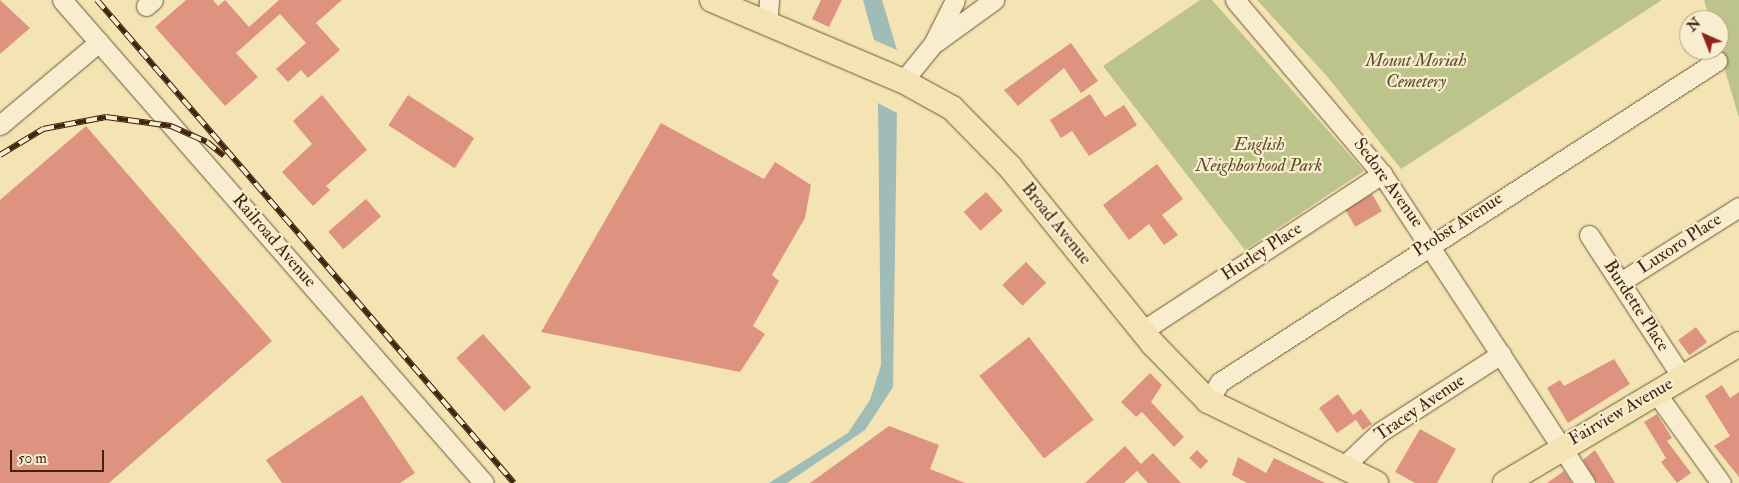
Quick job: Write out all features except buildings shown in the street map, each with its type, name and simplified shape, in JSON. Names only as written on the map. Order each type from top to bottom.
[{"type":"main road","name":"Broad Avenue","points":[[712,0],[903,81],[965,119],[1010,167],[1142,331],[1208,400],[1341,475],[1376,483]]},
{"type":"main road","name":"Fairview Avenue","points":[[1505,483],[1564,445],[1739,344]]},
{"type":"street","name":"Railroad Avenue","points":[[62,0],[484,483]]},
{"type":"street","points":[[767,24],[769,0]]},
{"type":"street","points":[[903,81],[933,44],[955,0]]},
{"type":"street","points":[[933,44],[994,0]]},
{"type":"street","name":"Sedore Avenue","points":[[1235,0],[1382,174],[1431,242],[1501,354],[1564,445],[1585,483]]},
{"type":"street","points":[[0,125],[99,42]]},
{"type":"street","name":"Probst Avenue","points":[[1208,400],[1220,382],[1431,242],[1718,61]]},
{"type":"street","name":"Hurley Place","points":[[1142,331],[1382,174]]},
{"type":"street","name":"Luxoro Place","points":[[1622,281],[1739,207]]},
{"type":"street","name":"Burdette Place","points":[[1590,235],[1622,281],[1682,377]]},
{"type":"street","name":"Tracey Avenue","points":[[1341,475],[1380,432],[1501,354]]},
{"type":"street","points":[[1656,393],[1721,483]]},
{"type":"green space","name":"English Neighborhood Park","points":[[1200,0],[1212,0],[1364,171],[1245,250],[1103,66]]},
{"type":"green space","name":"Mount Moriah Cemetery","points":[[1257,0],[1662,0],[1401,169],[1326,75]]},
{"type":"green space","points":[[1704,0],[1739,0],[1739,118],[1722,60],[1729,60],[1729,10],[1707,10]]},
{"type":"water","points":[[863,0],[882,0],[897,50],[874,40]]},
{"type":"water","points":[[878,103],[897,113],[893,387],[865,430],[787,483],[769,483],[848,433],[870,400],[881,365]]},
{"type":"railway","points":[[97,0],[514,483]]},
{"type":"railway","points":[[0,155],[43,129],[106,117],[171,126],[207,142],[224,156]]}]
